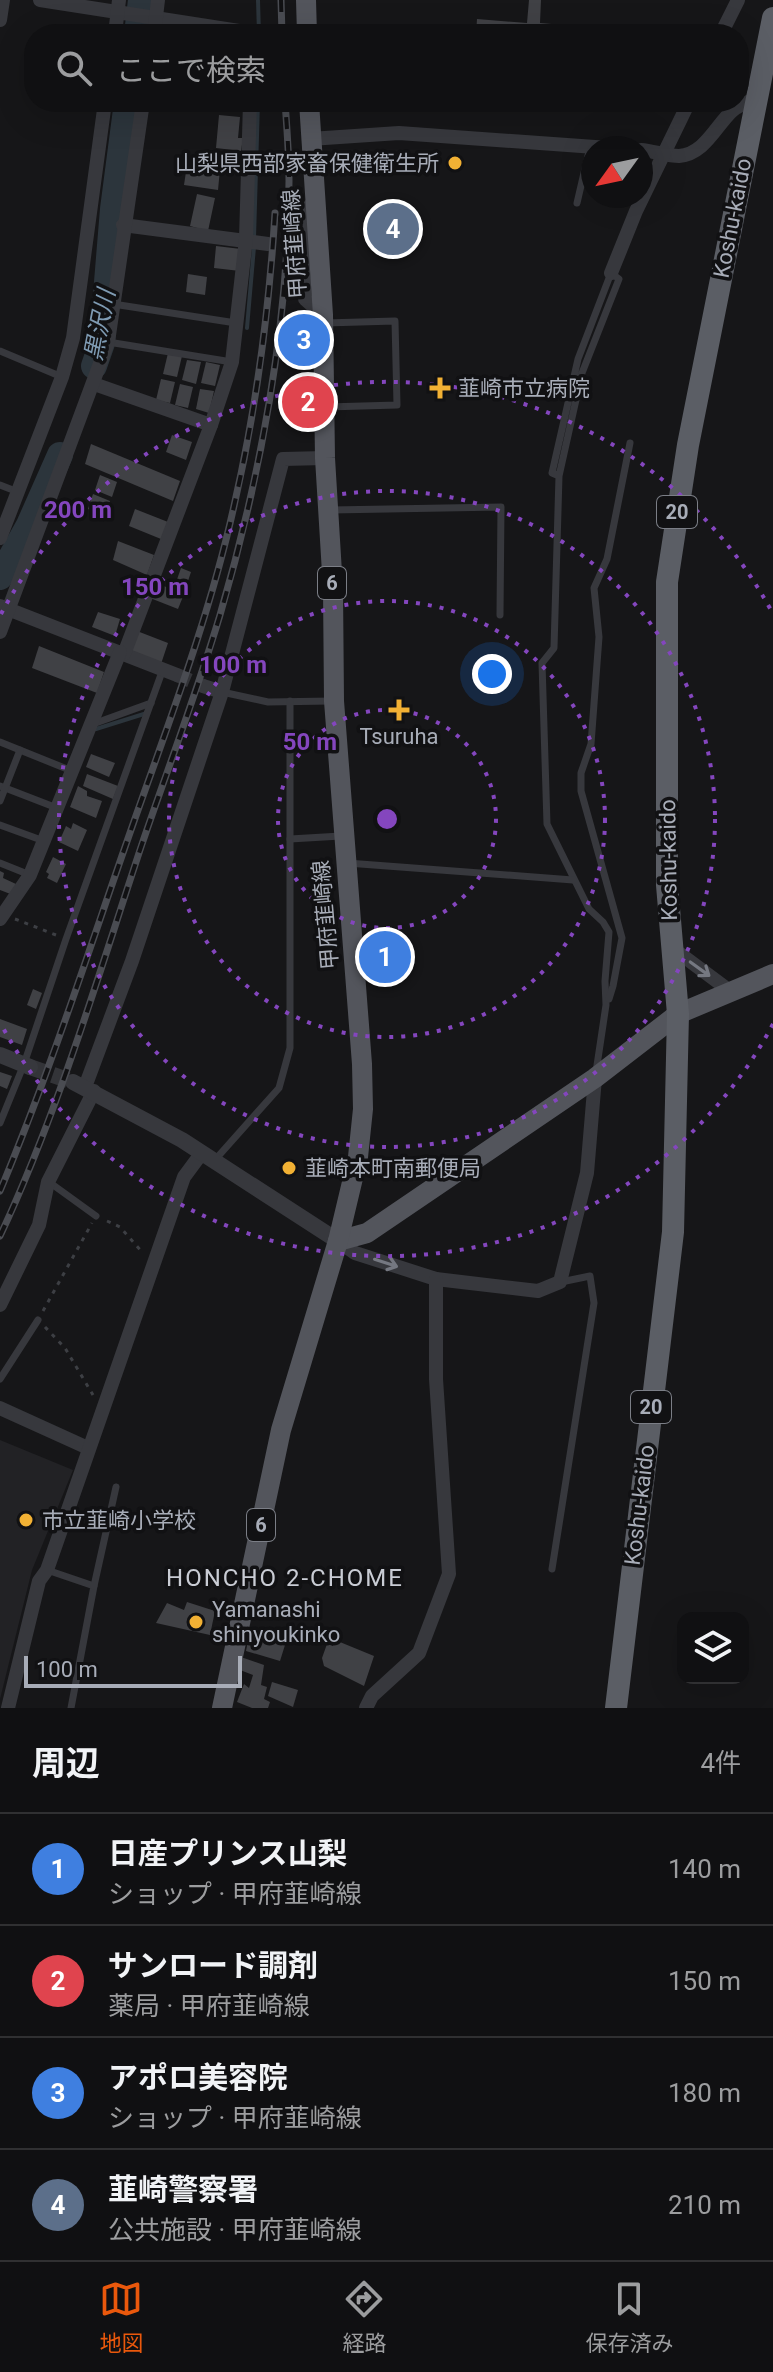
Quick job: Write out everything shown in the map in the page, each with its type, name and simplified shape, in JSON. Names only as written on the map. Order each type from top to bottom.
[{"type":"highway","name":"Koshu-kaido","points":[[616,1708],[673,1232],[678,1014],[670,947],[665,757],[667,582],[688,445],[773,18]]},
{"type":"main road","points":[[306,0],[307,24]]},
{"type":"main road","name":"甲府韮崎線","points":[[222,1708],[281,1430],[338,1241],[358,1157],[363,1109],[334,701],[323,319],[309,112]]},
{"type":"main road","points":[[338,1241],[367,1233],[595,1078],[678,1014],[773,974]]},
{"type":"street","points":[[0,20],[3,0]]},
{"type":"street","points":[[40,0],[118,7],[151,24]]},
{"type":"street","points":[[155,24],[158,0]]},
{"type":"street","points":[[726,24],[738,0]]},
{"type":"street","points":[[749,102],[756,98]]},
{"type":"street","points":[[0,538],[62,377],[73,338],[104,112]]},
{"type":"street","points":[[0,632],[4,607],[108,342],[141,112]]},
{"type":"street","points":[[2,916],[30,875],[122,653],[211,425],[232,362],[246,239],[250,112]]},
{"type":"street","points":[[611,273],[684,112]]},
{"type":"street","points":[[653,151],[676,156],[690,154],[731,112]]},
{"type":"street","points":[[310,139],[399,133],[581,146]]},
{"type":"street","points":[[315,200],[301,216],[297,247],[305,299],[323,319]]},
{"type":"street","points":[[123,225],[268,244]]},
{"type":"street","points":[[94,384],[211,425]]},
{"type":"street","points":[[0,1305],[39,1225],[48,1182],[132,961],[222,692],[283,459],[325,458]]},
{"type":"street","points":[[4,607],[170,672]]},
{"type":"street","points":[[203,686],[222,692]]},
{"type":"street","points":[[670,947],[730,991]]},
{"type":"street","points":[[0,1055],[27,1066]]},
{"type":"street","points":[[84,1086],[182,1140],[355,1253],[436,1279],[538,1291],[560,1282],[587,1173],[595,1078]]},
{"type":"street","points":[[8,1708],[39,1581],[47,1570],[184,1177],[207,1158]]},
{"type":"street","points":[[366,1708],[372,1696],[419,1653],[449,1574],[436,1379],[436,1279]]},
{"type":"street","points":[[0,1408],[88,1448]]},
{"type":"lane","points":[[577,203],[581,186]]},
{"type":"lane","points":[[595,1078],[606,1005],[609,932],[589,909],[547,824],[542,663],[554,648],[559,476],[582,373],[619,279],[611,273]]},
{"type":"lane","points":[[113,304],[236,323]]},
{"type":"lane","points":[[323,319],[395,321],[397,405],[324,407]]},
{"type":"lane","points":[[108,342],[232,362]]},
{"type":"lane","points":[[0,351],[62,377]]},
{"type":"lane","points":[[606,1005],[622,938],[581,791],[581,773],[591,744],[599,637],[594,588],[607,559],[630,443]]},
{"type":"lane","points":[[0,485],[18,492]]},
{"type":"lane","points":[[328,510],[501,507],[500,615]]},
{"type":"lane","points":[[0,1123],[27,1066],[66,939],[151,703],[170,672]]},
{"type":"lane","points":[[222,692],[268,702],[334,701]]},
{"type":"lane","points":[[207,1158],[274,1096],[287,1065],[290,1048],[290,701]]},
{"type":"lane","points":[[91,725],[151,703]]},
{"type":"lane","points":[[0,742],[72,771]]},
{"type":"lane","points":[[0,801],[20,750]]},
{"type":"lane","points":[[3,787],[57,808]]},
{"type":"lane","points":[[0,825],[44,841]]},
{"type":"lane","points":[[290,839],[343,836]]},
{"type":"lane","points":[[0,863],[30,875]]},
{"type":"lane","points":[[345,863],[573,880]]},
{"type":"lane","points":[[48,1182],[96,1216]]},
{"type":"lane","points":[[552,1569],[594,1303],[590,1276],[560,1282]]},
{"type":"lane","points":[[0,1379],[38,1320]]},
{"type":"lane","points":[[71,1708],[116,1487]]},
{"type":"lane","points":[[47,1570],[94,1586]]},
{"type":"path","points":[[2,916],[66,939]]},
{"type":"path","points":[[102,1408],[65,1348],[38,1320],[96,1216],[120,1227],[141,1251],[157,1255]]},
{"type":"shaded area","name":"市立韮崎小学校","points":[[0,1440],[73,1470],[32,1570],[0,1699]]},
{"type":"building","points":[[529,0],[541,0],[540,23],[552,24],[477,24],[477,19],[527,23]]},
{"type":"building","points":[[219,115],[240,117],[238,138],[243,138],[241,151],[216,148]]},
{"type":"building","points":[[187,165],[220,169],[218,190],[184,185]]},
{"type":"building","points":[[197,194],[215,198],[208,231],[190,226]]},
{"type":"building","points":[[216,246],[241,249],[240,271],[214,268]]},
{"type":"building","points":[[188,274],[207,277],[205,295],[186,292]]},
{"type":"building","points":[[168,353],[182,356],[177,377],[163,374]]},
{"type":"building","points":[[187,360],[201,362],[196,384],[182,380]]},
{"type":"building","points":[[206,362],[220,365],[215,386],[201,383]]},
{"type":"building","points":[[161,379],[175,382],[170,403],[156,400]]},
{"type":"building","points":[[180,384],[193,387],[188,408],[175,405]]},
{"type":"building","points":[[200,389],[214,391],[209,413],[196,409]]},
{"type":"building","points":[[172,435],[192,442],[186,460],[166,452]]},
{"type":"building","points":[[91,444],[180,481],[173,501],[85,464]]},
{"type":"building","points":[[100,475],[117,482],[112,497],[95,490]]},
{"type":"building","points":[[93,494],[110,501],[104,516],[88,509]]},
{"type":"building","points":[[135,509],[168,522],[161,539],[129,526]]},
{"type":"building","points":[[118,541],[154,555],[147,575],[113,560]]},
{"type":"building","points":[[181,568],[191,572],[184,593],[174,588]]},
{"type":"building","points":[[156,583],[184,594],[178,609],[150,598]]},
{"type":"building","points":[[98,612],[120,619],[115,636],[92,627]]},
{"type":"building","points":[[137,631],[168,643],[161,664],[130,651]]},
{"type":"building","points":[[39,646],[104,672],[97,693],[32,668]]},
{"type":"building","points":[[91,754],[115,763],[109,777],[86,767]]},
{"type":"building","points":[[87,774],[118,786],[113,799],[83,786]]},
{"type":"building","points":[[78,786],[87,791],[87,796],[102,801],[96,818],[70,807]]},
{"type":"building","points":[[73,823],[87,830],[78,851],[59,842],[66,826],[71,829]]},
{"type":"building","points":[[53,857],[66,864],[57,883],[47,878],[49,874],[46,872]]},
{"type":"building","points":[[0,871],[4,873],[3,878],[16,884],[13,895],[0,890]]},
{"type":"building","points":[[33,989],[42,993],[36,1009],[27,1005]]},
{"type":"building","points":[[0,1019],[27,1029],[22,1045],[0,1037]]},
{"type":"building","points":[[0,1072],[12,1076],[7,1089],[0,1086]]},
{"type":"building","points":[[187,1602],[215,1611],[210,1635],[156,1623],[167,1603],[184,1610]]},
{"type":"building","points":[[249,1636],[285,1645],[280,1661],[246,1651]]},
{"type":"building","points":[[335,1640],[374,1656],[364,1686],[324,1666],[322,1658],[327,1644],[333,1646]]},
{"type":"building","points":[[241,1657],[264,1665],[261,1685],[267,1687],[264,1699],[270,1702],[268,1708],[252,1708],[237,1702],[244,1684],[249,1688],[253,1675],[240,1670]]},
{"type":"building","points":[[272,1682],[298,1690],[293,1707],[268,1696]]},
{"type":"waterway","name":"黒沢川","points":[[138,24],[141,0]]},
{"type":"waterway","points":[[258,0],[259,24]]},
{"type":"waterway","name":"黒沢川","points":[[94,366],[102,343],[113,209],[126,112]]},
{"type":"waterway","points":[[254,238],[258,112]]},
{"type":"waterway","points":[[247,328],[254,247]]},
{"type":"waterway","name":"黒沢川","points":[[0,577],[29,525],[60,455]]},
{"type":"waterway","points":[[96,729],[147,713]]},
{"type":"tunnel","points":[[177,675],[203,686]]},
{"type":"tunnel","points":[[30,1067],[73,1082]]},
{"type":"railway","points":[[281,0],[282,24]]},
{"type":"railway","points":[[0,1236],[41,1140],[77,1042],[202,673],[248,510],[270,400],[284,290],[289,181],[286,112]]},
{"type":"railway","points":[[0,1191],[65,1022],[211,594],[234,506],[255,397],[275,213]]},
{"type":"place","name":"山梨県西部家畜保健衛生所","points":[[455,163]]},
{"type":"place","name":"韮崎警察署","points":[[393,229]]},
{"type":"place","name":"アポロ美容院","points":[[304,340]]},
{"type":"place","name":"韮崎市立病院","points":[[440,388]]},
{"type":"place","name":"サンロード調剤","points":[[308,402]]},
{"type":"place","name":"Tsuruha","points":[[399,710]]},
{"type":"place","name":"日産プリンス山梨","points":[[385,957]]},
{"type":"place","name":"韮崎本町南郵便局","points":[[289,1168]]},
{"type":"place","name":"市立韮崎小学校","points":[[26,1520]]},
{"type":"place","name":"Yamanashi shinyoukinko","points":[[196,1622]]},
{"type":"district","name":"HONCHO 2-CHOME","points":[[285,1578]]}]
